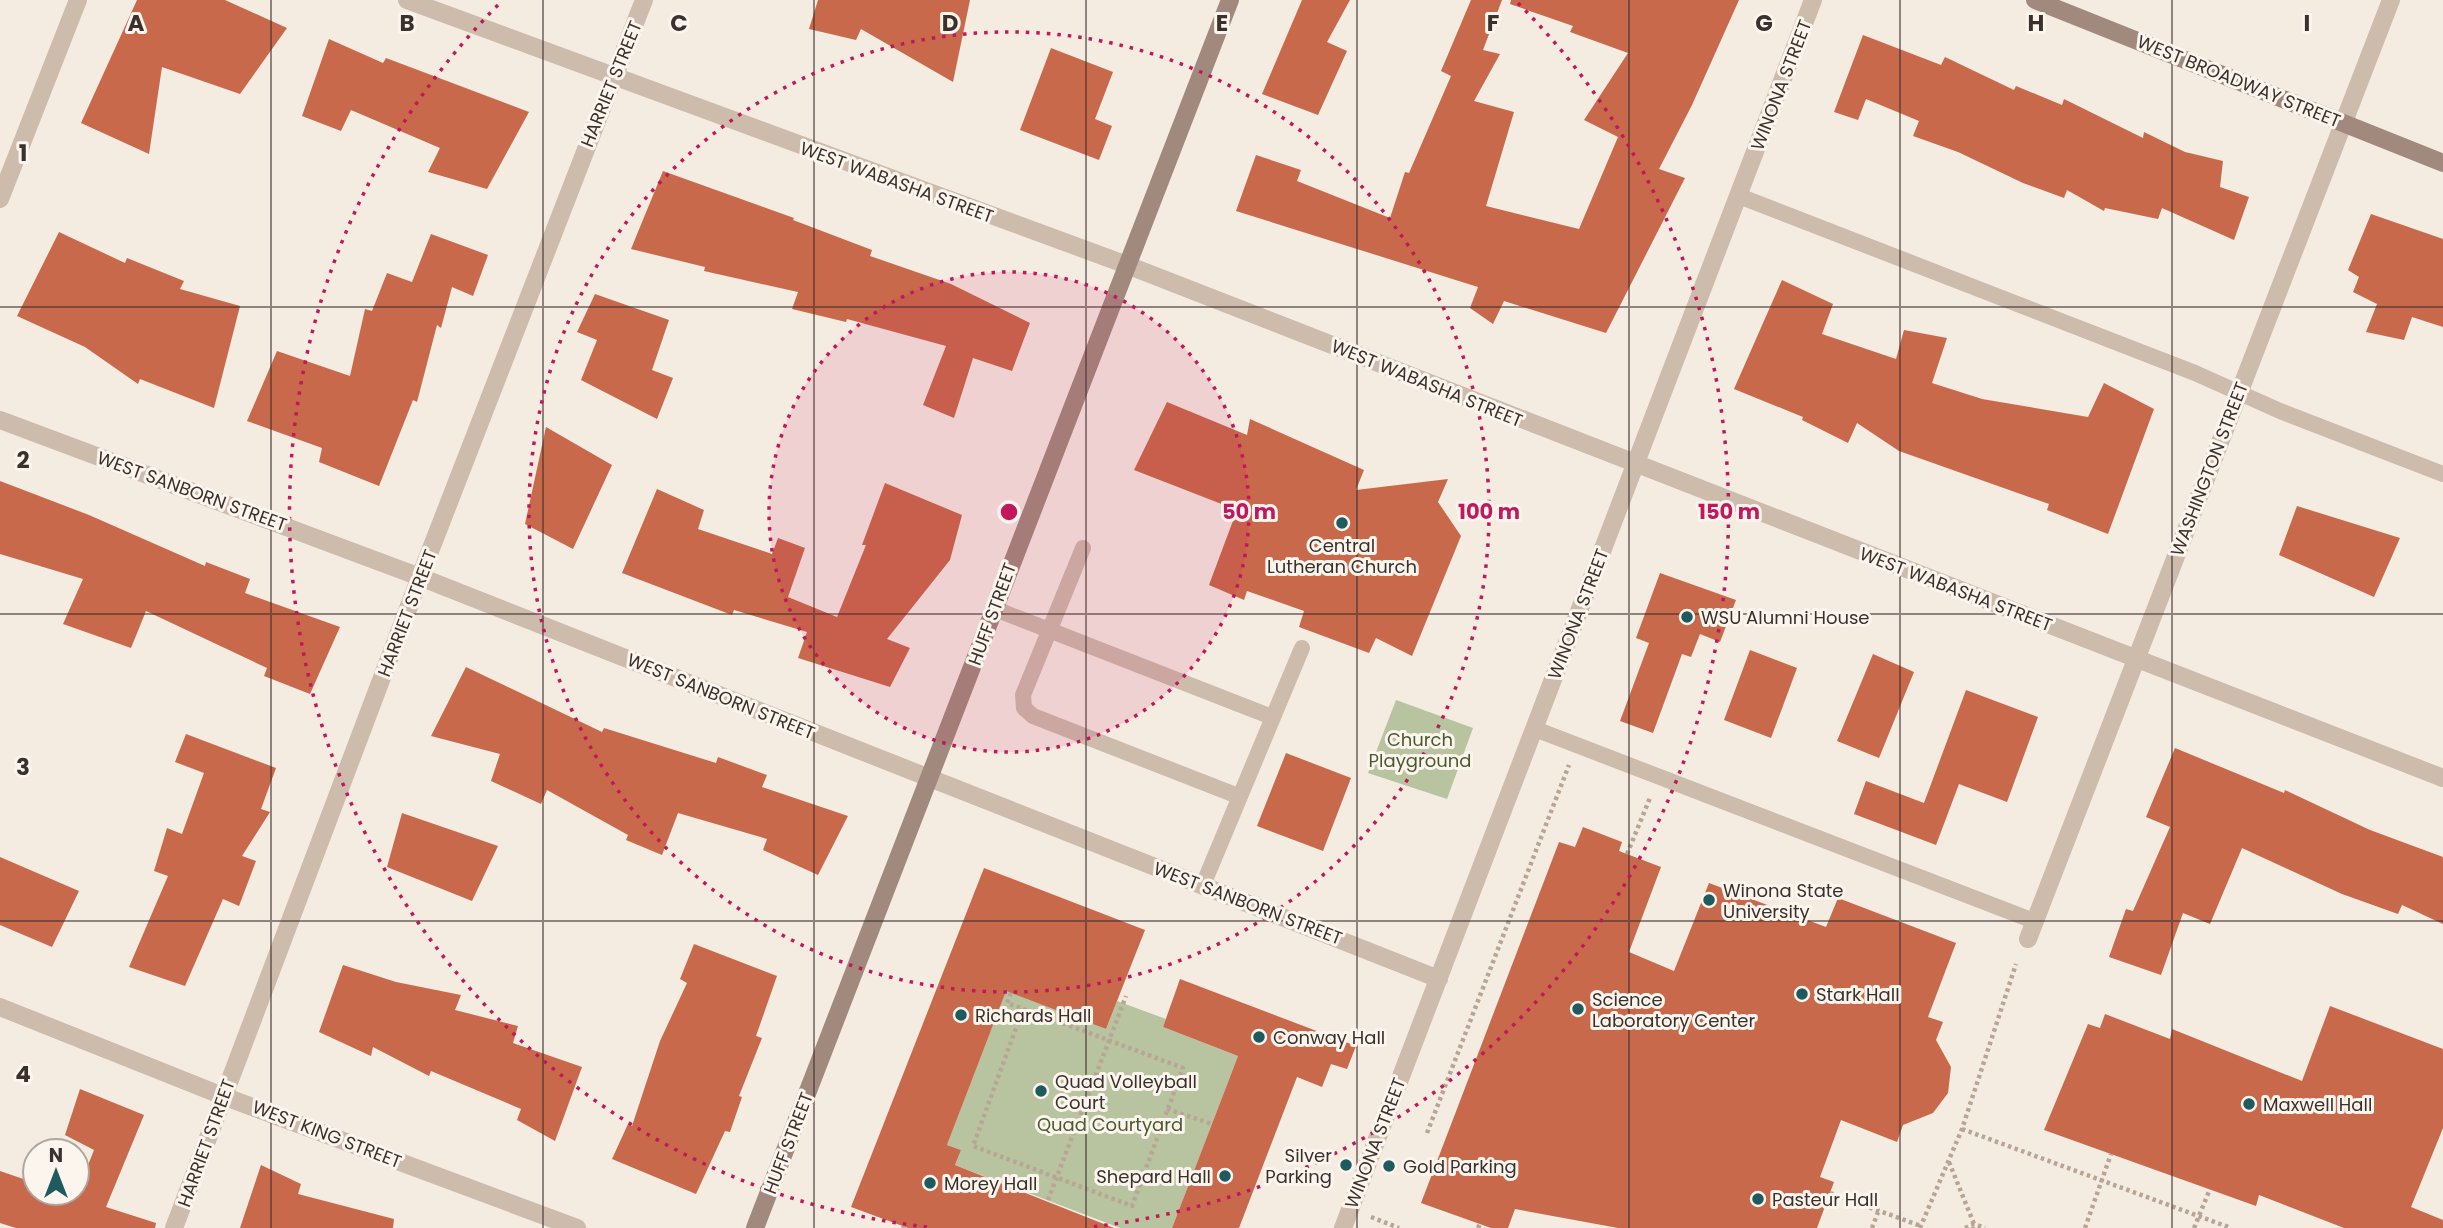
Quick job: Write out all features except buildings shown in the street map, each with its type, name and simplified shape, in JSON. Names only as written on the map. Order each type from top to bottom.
[{"type":"main road","name":"HUFF STREET","points":[[755,1228],[1230,0]]},
{"type":"main road","name":"WEST BROADWAY STREET","points":[[2035,0],[2443,163]]},
{"type":"street","points":[[0,199],[78,0]]},
{"type":"street","name":"WEST WABASHA STREET","points":[[407,0],[1127,265],[2443,778]]},
{"type":"street","name":"HARRIET STREET","points":[[174,1228],[420,577],[644,0]]},
{"type":"street","name":"WINONA STREET","points":[[1343,1228],[1813,0]]},
{"type":"street","name":"WASHINGTON STREET","points":[[2028,939],[2391,0]]},
{"type":"street","name":"WEST SANBORN STREET","points":[[0,420],[420,577],[1439,979]]},
{"type":"street","name":"WEST KING STREET","points":[[0,1007],[223,1096],[577,1228]]},
{"type":"lane","points":[[1739,196],[2195,373],[2443,474]]},
{"type":"lane","points":[[1083,548],[1023,695],[1024,708],[1033,716],[1238,796]]},
{"type":"lane","points":[[995,609],[1272,717]]},
{"type":"lane","points":[[1203,885],[1302,648]]},
{"type":"lane","points":[[1535,729],[2034,921]]},
{"type":"path","points":[[1427,1133],[1577,746]]},
{"type":"path","points":[[1570,764],[1582,768]]},
{"type":"path","points":[[1627,854],[1652,794],[1640,790]]},
{"type":"path","points":[[1830,1193],[1920,1227],[1962,1129],[2017,964]]},
{"type":"path","points":[[1011,993],[1007,1003],[1183,1068],[1132,1206],[973,1146],[1023,1009]]},
{"type":"path","points":[[1048,1200],[1126,996]]},
{"type":"path","points":[[1167,1110],[1212,1124]]},
{"type":"path","points":[[1962,1129],[2231,1228]]},
{"type":"path","points":[[2085,1228],[2111,1154]]},
{"type":"path","points":[[1949,1162],[1973,1226]]},
{"type":"path","points":[[2194,1228],[2210,1189]]},
{"type":"path","points":[[1872,1228],[1878,1212]]},
{"type":"path","points":[[1965,1228],[1986,1228]]},
{"type":"green space","name":"Church Playground","points":[[1396,700],[1473,728],[1447,799],[1368,773]]},
{"type":"green space","name":"Quad Courtyard","points":[[1006,990],[1106,1029],[1117,1001],[1166,1019],[1163,1027],[1238,1056],[1172,1228],[1120,1228],[955,1165],[961,1150],[947,1145]]},
{"type":"place","name":"Central Lutheran Church","points":[[1342,523]]},
{"type":"place","name":"WSU Alumni House","points":[[1687,617]]},
{"type":"place","name":"Winona State University","points":[[1709,900]]},
{"type":"place","name":"Stark Hall","points":[[1802,994]]},
{"type":"place","name":"Science Laboratory Center","points":[[1578,1009]]},
{"type":"place","name":"Richards Hall","points":[[961,1015]]},
{"type":"place","name":"Conway Hall","points":[[1259,1037]]},
{"type":"place","name":"Quad Volleyball Court","points":[[1041,1091]]},
{"type":"place","name":"Maxwell Hall","points":[[2249,1104]]},
{"type":"place","name":"Silver Parking","points":[[1346,1165]]},
{"type":"place","name":"Gold Parking","points":[[1389,1166]]},
{"type":"place","name":"Shepard Hall","points":[[1225,1176]]},
{"type":"place","name":"Morey Hall","points":[[930,1183]]},
{"type":"place","name":"Pasteur Hall","points":[[1758,1199]]}]
